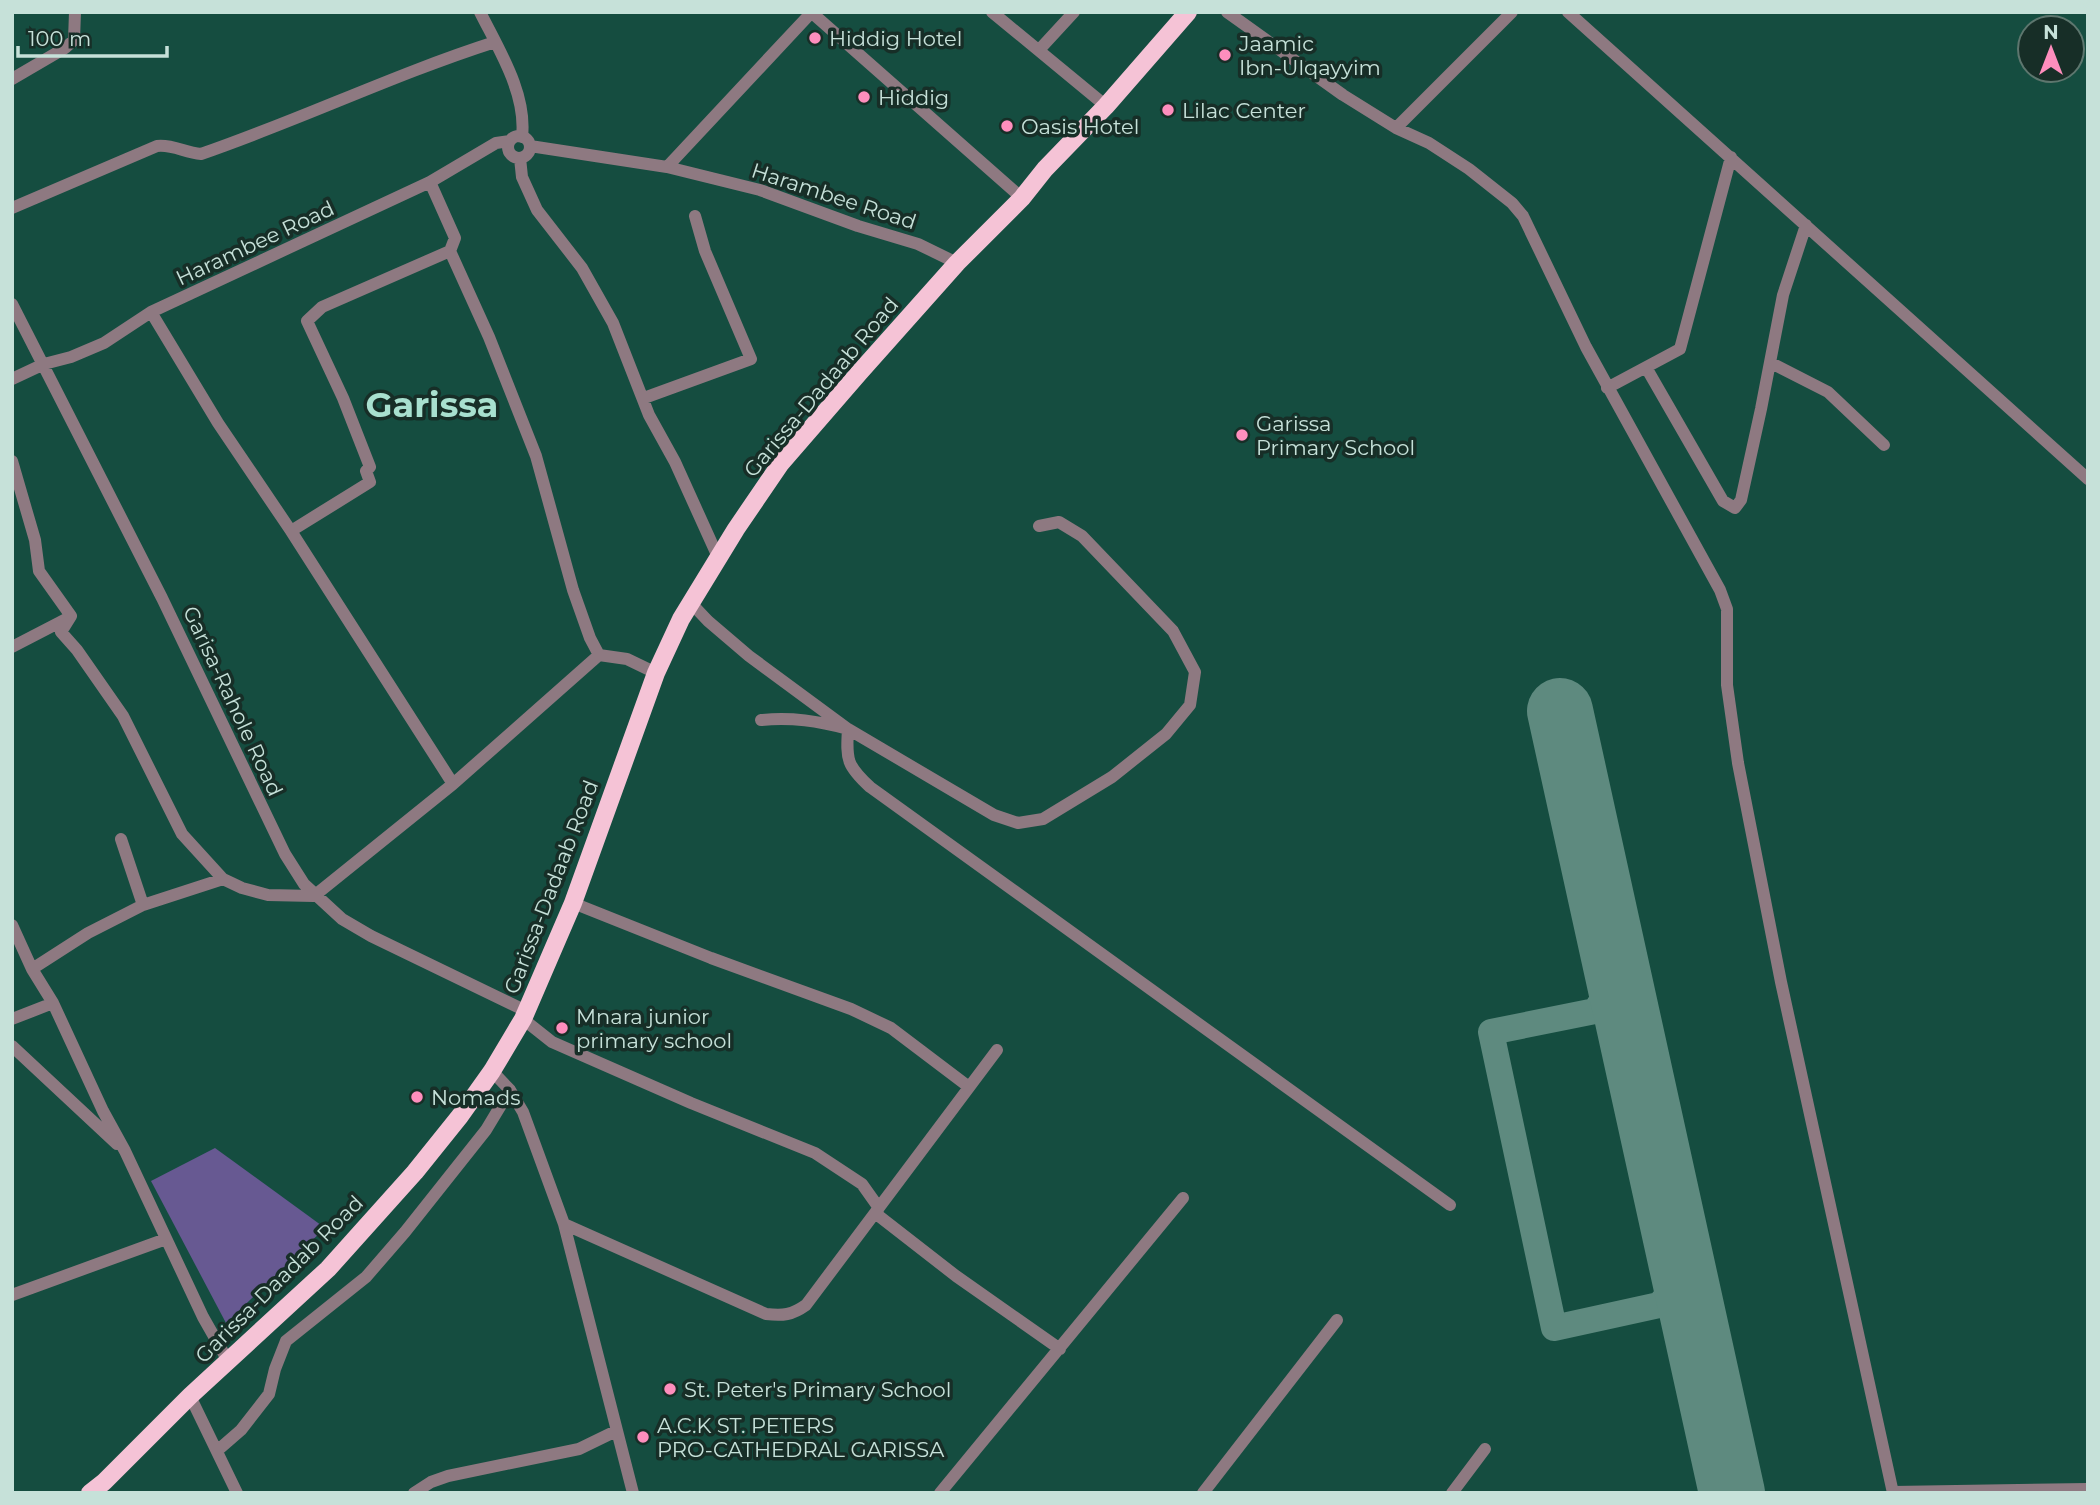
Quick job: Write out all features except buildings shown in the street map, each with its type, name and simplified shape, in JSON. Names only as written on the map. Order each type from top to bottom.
[{"type":"highway","name":"Garissa-Dadaab Road","points":[[525,1015],[573,903],[656,673],[691,603],[718,557],[781,463],[957,263],[1022,198],[1045,169],[1188,12]]},
{"type":"highway","name":"Garissa-Daadab Road","points":[[90,1493],[328,1269],[460,1116],[492,1071],[525,1015]]},
{"type":"street","points":[[12,79],[74,40],[75,12]]},
{"type":"street","points":[[480,12],[515,86],[523,113],[518,147],[522,177],[537,210],[582,268],[614,323],[649,415],[675,462],[718,557]]},
{"type":"street","points":[[667,167],[811,12],[1022,198]]},
{"type":"street","points":[[992,12],[1105,106]]},
{"type":"street","points":[[1040,50],[1074,12]]},
{"type":"street","points":[[1227,12],[1343,95],[1396,128],[1429,143],[1469,169],[1524,216],[1607,388],[1720,590],[1727,609],[1727,685],[1738,764],[1782,982],[1893,1493],[2088,1489]]},
{"type":"street","points":[[1396,128],[1512,12]]},
{"type":"street","points":[[1568,12],[2088,479]]},
{"type":"street","points":[[12,208],[158,146],[167,145],[201,155],[399,75],[495,42]]},
{"type":"street","name":"Harambee Road","points":[[12,379],[44,363],[71,357],[104,342],[151,312],[430,182],[481,153],[518,147],[667,167],[760,190],[858,226],[918,244],[957,263]]},
{"type":"street","points":[[1607,388],[1680,349],[1731,158]]},
{"type":"street","points":[[430,182],[455,237],[450,251],[489,337],[536,456],[573,590],[599,655]]},
{"type":"street","points":[[644,398],[751,359],[705,251],[695,216]]},
{"type":"street","points":[[1647,369],[1723,501],[1735,508],[1741,500],[1783,295],[1806,225]]},
{"type":"street","points":[[291,531],[370,482],[366,471],[370,467],[348,410],[307,321],[322,307],[450,251]]},
{"type":"street","name":"Garisa-Rahole Road","points":[[12,304],[162,598],[285,854],[314,896],[342,919],[371,936],[525,1015],[552,1042],[691,1103],[816,1153],[862,1184],[877,1210],[956,1276],[1060,1349]]},
{"type":"street","points":[[151,312],[218,423],[291,531],[453,785]]},
{"type":"street","points":[[1771,363],[1828,392],[1884,445]]},
{"type":"street","points":[[12,461],[35,540],[39,571],[72,616]]},
{"type":"street","points":[[691,603],[749,656],[848,729],[994,815],[1018,823],[1043,819],[1100,784],[1166,734],[1191,705],[1195,672],[1173,631],[1082,536],[1059,522],[1040,526]]},
{"type":"street","points":[[72,616],[61,632],[77,650],[123,716],[182,834],[230,884],[268,895],[314,896],[453,785],[599,655],[627,659],[656,673]]},
{"type":"street","points":[[12,647],[72,616]]},
{"type":"street","points":[[761,720],[806,720],[848,729]]},
{"type":"street","points":[[848,729],[847,753],[853,771],[870,787],[1450,1205]]},
{"type":"street","points":[[121,839],[143,905]]},
{"type":"street","points":[[32,969],[88,933],[143,905],[223,879]]},
{"type":"street","points":[[573,903],[711,958],[851,1009],[891,1028],[968,1087]]},
{"type":"street","points":[[12,925],[32,969],[53,1003],[203,1317],[228,1361]]},
{"type":"street","points":[[12,1019],[53,1003]]},
{"type":"street","points":[[12,1046],[125,1151]]},
{"type":"street","points":[[564,1224],[766,1314],[794,1314],[806,1305],[997,1051]]},
{"type":"street","points":[[492,1071],[510,1090],[523,1112],[564,1224],[631,1491]]},
{"type":"street","points":[[218,1450],[240,1430],[269,1394],[275,1368],[286,1341],[366,1277],[486,1130],[510,1090]]},
{"type":"street","points":[[940,1493],[1183,1198]]},
{"type":"street","points":[[12,1295],[166,1239]]},
{"type":"street","points":[[1203,1493],[1336,1320]]},
{"type":"street","points":[[190,1396],[237,1493]]},
{"type":"street","points":[[414,1493],[431,1482],[448,1476],[579,1449],[616,1431]]},
{"type":"street","points":[[1452,1493],[1485,1449]]},
{"type":"shaded area","points":[[215,1148],[325,1228],[226,1323],[151,1181]]},
{"type":"taxiway","points":[[1608,992],[1595,1011],[1491,1032],[1554,1328],[1659,1305],[1674,1288]]},
{"type":"runway","points":[[1560,711],[1732,1493]]},
{"type":"place","name":"Hiddig Hotel","points":[[815,38]]},
{"type":"place","name":"Jaamic Ibn-Ulqayyim","points":[[1225,55]]},
{"type":"place","name":"Hiddig","points":[[864,97]]},
{"type":"place","name":"Lilac Center","points":[[1168,110]]},
{"type":"place","name":"Oasis Hotel","points":[[1007,126]]},
{"type":"place","name":"Garissa Primary School","points":[[1242,435]]},
{"type":"place","name":"Mnara junior primary school","points":[[562,1028]]},
{"type":"place","name":"Nomads","points":[[417,1097]]},
{"type":"place","name":"St. Peter's Primary School","points":[[670,1389]]},
{"type":"place","name":"A.C.K ST. PETERS PRO-CATHEDRAL GARISSA","points":[[643,1437]]},
{"type":"district","name":"Garissa","points":[[432,404]]}]
